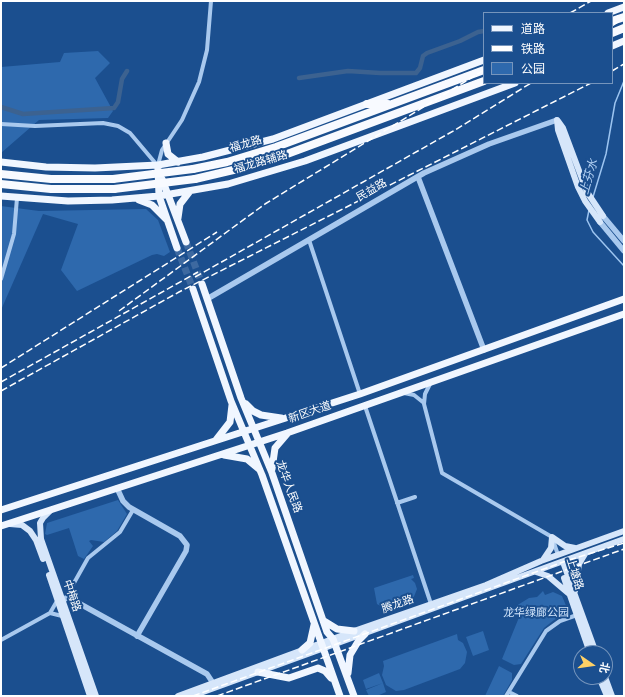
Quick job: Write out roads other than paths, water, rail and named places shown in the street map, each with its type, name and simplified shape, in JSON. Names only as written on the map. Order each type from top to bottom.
[{"type":"highway","points":[[613,21],[624,17]]},
{"type":"highway","points":[[613,33],[624,28]]},
{"type":"highway","name":"福龙路","points":[[1,174],[51,179],[113,179],[193,169],[260,152],[483,70]]},
{"type":"highway","name":"福龙路","points":[[1,184],[51,189],[114,188],[195,179],[246,167],[279,157],[483,81]]},
{"type":"highway","points":[[367,104],[393,104]]},
{"type":"main road","points":[[611,12],[624,7]]},
{"type":"main road","points":[[613,46],[624,41]]},
{"type":"main road","name":"福龙路辅路","points":[[1,162],[67,168],[158,165],[178,162],[257,144],[483,60]]},
{"type":"main road","name":"福龙路辅路","points":[[1,196],[17,201],[68,201],[133,198],[167,195],[242,181],[289,167],[511,84]]},
{"type":"main road","points":[[557,120],[563,128],[587,192],[603,216]]},
{"type":"main road","points":[[557,120],[558,130],[578,186],[600,222]]},
{"type":"main road","points":[[166,143],[168,154],[178,162]]},
{"type":"main road","points":[[158,165],[167,195],[186,242]]},
{"type":"main road","points":[[158,165],[159,196],[177,248]]},
{"type":"main road","points":[[178,220],[177,215],[180,204],[190,191]]},
{"type":"main road","points":[[133,198],[152,206],[167,221]]},
{"type":"main road","name":"龙华人民路","points":[[202,284],[241,398],[272,473],[328,632],[334,642],[354,696]]},
{"type":"main road","name":"龙华人民路","points":[[193,289],[232,401],[262,475],[340,696]]},
{"type":"main road","name":"新区大道","points":[[1,510],[360,394],[624,300]]},
{"type":"main road","name":"新区大道","points":[[3,525],[290,432],[624,314]]},
{"type":"main road","points":[[241,398],[249,409],[261,415],[273,418],[289,417]]},
{"type":"main road","points":[[212,443],[219,438],[227,427],[232,414],[232,401]]},
{"type":"main road","points":[[272,473],[272,458],[275,448],[282,438],[290,432]]},
{"type":"main road","points":[[216,456],[236,456],[246,459],[258,467],[262,475]]},
{"type":"main road","name":"中梅路","points":[[55,508],[42,518],[40,535],[61,600],[96,696]]},
{"type":"main road","name":"中梅路","points":[[3,525],[22,525],[33,533],[61,600],[62,616],[90,696]]},
{"type":"main road","name":"腾龙路","points":[[334,642],[354,631],[486,585],[558,555],[624,531]]},
{"type":"main road","points":[[541,562],[551,548],[552,537],[565,546],[576,549]]},
{"type":"main road","name":"腾龙路","points":[[192,696],[334,642],[365,634],[624,539]]},
{"type":"main road","points":[[573,597],[579,564],[586,553]]},
{"type":"main road","name":"上塘路","points":[[561,562],[573,597],[593,645]]},
{"type":"main road","points":[[535,572],[548,576],[573,597]]},
{"type":"main road","name":"上塘路","points":[[573,597],[577,615],[587,645]]},
{"type":"main road","points":[[324,621],[337,629],[354,631]]},
{"type":"main road","points":[[302,650],[310,642],[314,622]]},
{"type":"main road","points":[[349,681],[349,660],[355,646],[365,634]]},
{"type":"main road","name":"腾龙路","points":[[178,696],[302,650],[323,646]]},
{"type":"main road","points":[[258,672],[289,678],[314,669],[321,669],[329,674],[338,688]]},
{"type":"main road","points":[[603,685],[607,696]]},
{"type":"main road","points":[[607,685],[612,696]]},
{"type":"street","points":[[158,165],[160,154],[187,110],[199,82],[208,50],[211,1]]},
{"type":"street","name":"民益路","points":[[207,299],[418,176],[470,152],[557,120]]},
{"type":"street","points":[[1,124],[35,126],[103,123],[118,126],[130,132],[158,165]]},
{"type":"street","points":[[418,176],[484,350]]},
{"type":"street","points":[[1,279],[14,234],[17,201]]},
{"type":"street","points":[[603,216],[624,241]]},
{"type":"street","points":[[600,222],[624,251]]},
{"type":"street","points":[[310,240],[360,394]]},
{"type":"street","points":[[431,383],[425,394],[424,404],[442,472],[552,537],[558,555]]},
{"type":"street","points":[[399,394],[414,395],[424,404]]},
{"type":"street","points":[[365,406],[432,604]]},
{"type":"street","points":[[117,488],[123,501],[133,510],[182,537],[187,546],[186,551],[137,636]]},
{"type":"street","points":[[397,503],[415,497]]},
{"type":"street","points":[[1,640],[50,613],[61,600],[88,558],[120,532],[133,510]]},
{"type":"street","name":"上塘路","points":[[558,555],[561,562]]},
{"type":"street","points":[[61,600],[73,600],[206,674],[213,683]]},
{"type":"street","points":[[50,613],[62,616]]},
{"type":"street","points":[[506,696],[546,632],[560,621],[577,615]]},
{"type":"street","points":[[509,692],[517,696]]},
{"type":"waterway","points":[[299,78],[348,71],[416,73],[420,68],[423,56],[427,53],[483,31]]},
{"type":"waterway","points":[[1,107],[23,114],[114,108],[118,102],[122,79],[127,71]]},
{"type":"waterway","name":"上芬水","points":[[593,197],[606,154],[615,103],[624,81]]},
{"type":"waterway","name":"上芬水","points":[[589,210],[587,220],[593,232],[624,266]]},
{"type":"tunnel","points":[[186,242],[202,284]]},
{"type":"tunnel","points":[[177,248],[193,289]]},
{"type":"railway","points":[[572,12],[591,1]]},
{"type":"railway","points":[[613,25],[624,18]]},
{"type":"railway","points":[[613,70],[624,64]]},
{"type":"railway","points":[[119,311],[265,204],[483,71]]},
{"type":"railway","points":[[195,277],[455,130],[529,84]]},
{"type":"railway","points":[[1,391],[179,292],[589,84]]},
{"type":"railway","points":[[1,368],[217,232]]},
{"type":"railway","points":[[1,382],[198,272]]},
{"type":"railway","points":[[193,696],[566,561],[624,543]]},
{"type":"railway","points":[[217,696],[624,549]]},
{"type":"park label","name":"龙华绿廊公园","points":[[536,614]]}]
